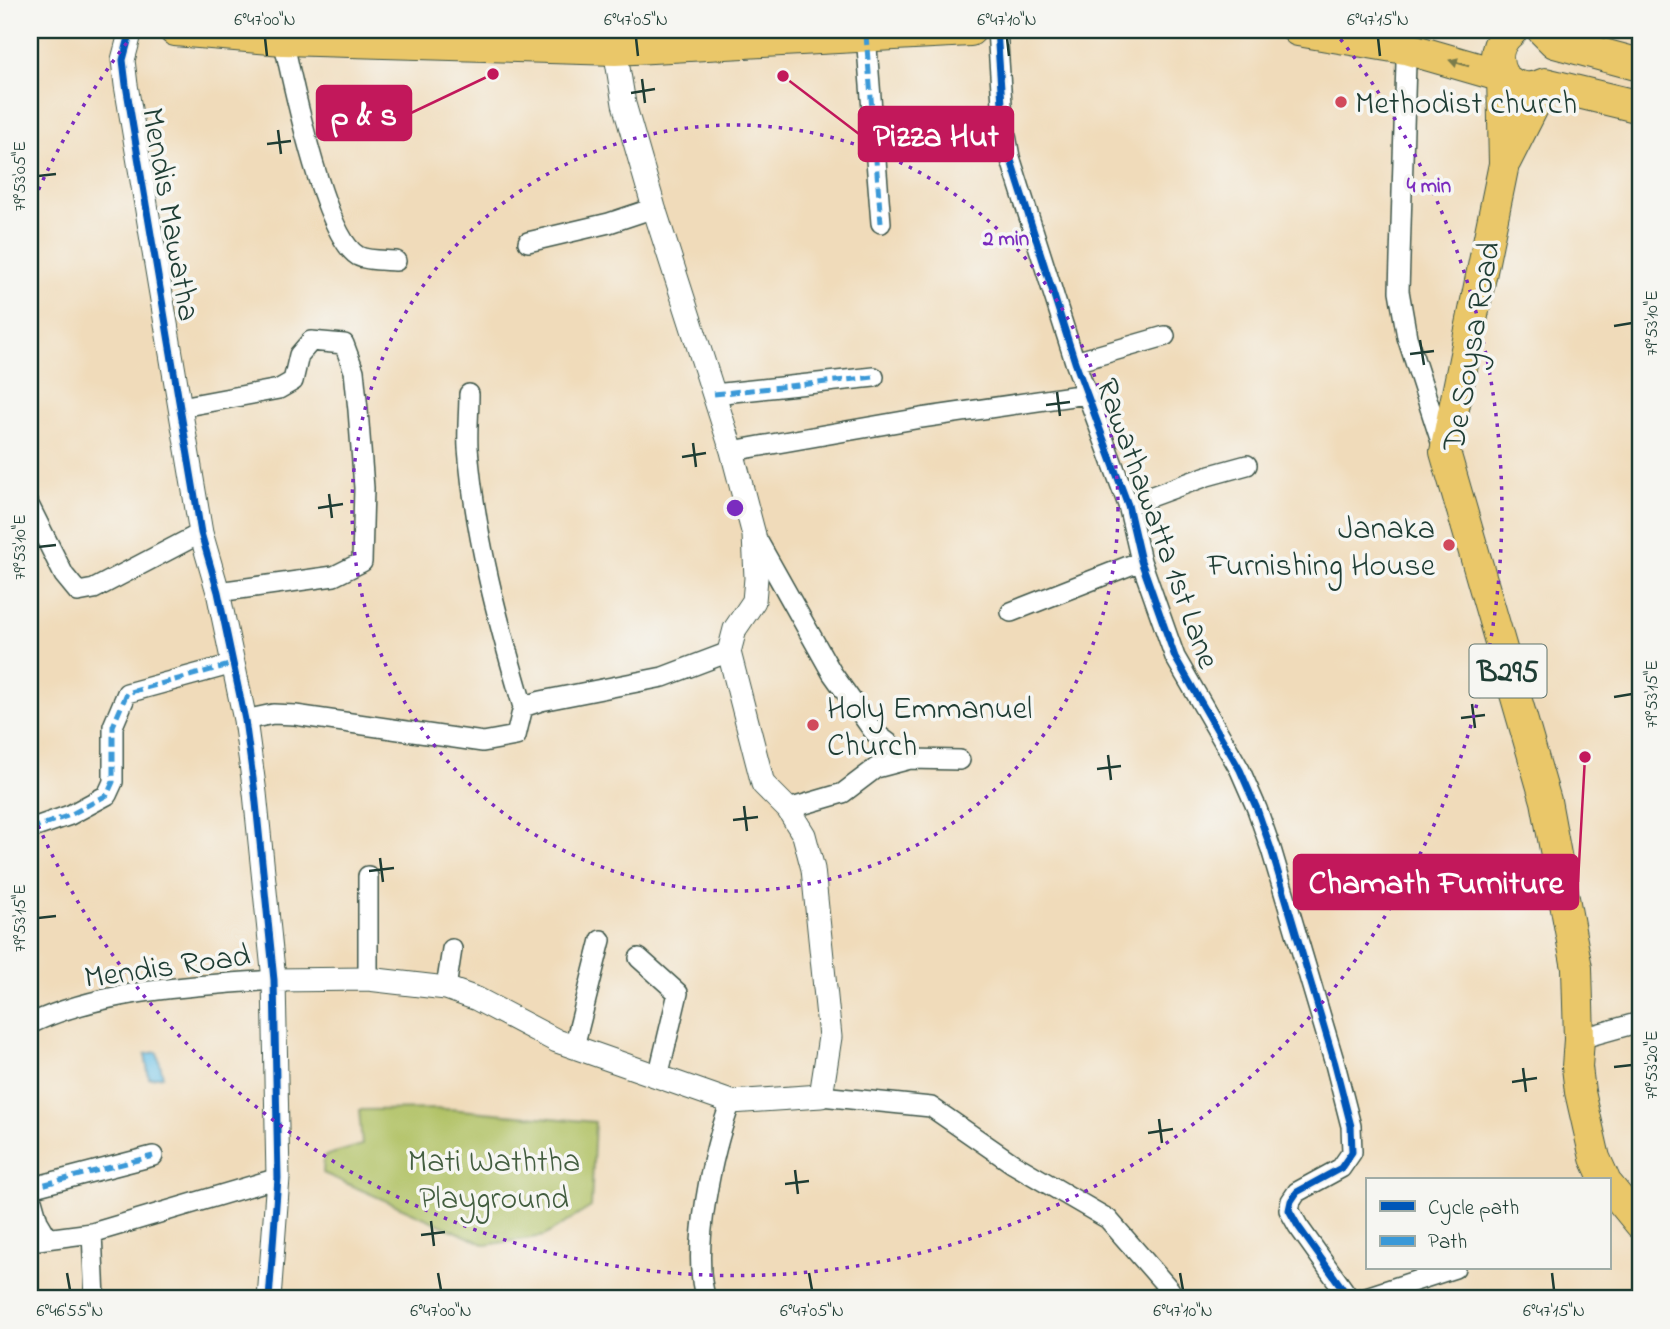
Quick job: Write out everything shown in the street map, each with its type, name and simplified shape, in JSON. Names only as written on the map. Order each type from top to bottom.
[{"type":"highway","points":[[175,30],[283,39],[866,36],[970,30]]},
{"type":"highway","points":[[1298,30],[1406,39],[1502,76],[1512,85],[1523,89],[1545,84],[1640,107]]},
{"type":"highway","points":[[1502,76],[1497,63],[1497,51],[1510,30]]},
{"type":"highway","points":[[1550,34],[1640,65]]},
{"type":"highway","name":"De Soysa Road","points":[[1545,84],[1553,77],[1559,62],[1550,34]]},
{"type":"main road","name":"De Soysa Road","points":[[1502,76],[1504,164],[1445,452],[1545,801],[1577,968],[1577,1067],[1580,1092],[1595,1158],[1604,1178]]},
{"type":"main road","name":"De Soysa Road","points":[[1504,164],[1545,84]]},
{"type":"main road","name":"De Soysa Road","points":[[1610,1189],[1640,1224]]},
{"type":"street","name":"Mendis Mawatha","points":[[131,30],[123,60],[126,85],[201,533],[218,592],[245,720],[255,793],[274,980],[278,1178],[269,1299]]},
{"type":"street","name":"Rawathawatta 1st Lane","points":[[996,30],[1003,119],[1010,157],[1075,362],[1128,505],[1141,561],[1175,657],[1240,770],[1257,809],[1335,1064],[1351,1126],[1352,1152],[1341,1168],[1297,1192],[1289,1210],[1297,1226],[1350,1299]]},
{"type":"street","points":[[866,36],[881,223]]},
{"type":"street","points":[[283,39],[301,121],[331,214],[347,246],[360,257],[396,261]]},
{"type":"street","points":[[610,39],[624,104],[654,208],[732,452],[754,535],[754,601],[735,629],[729,652],[763,784],[788,809],[804,835],[813,869],[830,1037],[821,1096]]},
{"type":"street","points":[[1406,39],[1399,291],[1407,337],[1445,452]]},
{"type":"street","points":[[528,242],[609,223],[654,208]]},
{"type":"street","points":[[1075,362],[1165,336]]},
{"type":"street","points":[[181,407],[279,388],[293,381],[299,355],[312,341],[344,344],[354,371],[364,488],[362,562],[334,576],[218,592]]},
{"type":"street","points":[[714,394],[874,377]]},
{"type":"street","points":[[245,720],[272,714],[295,715],[482,742],[516,736],[523,708],[497,618],[478,529],[468,447],[469,394]]},
{"type":"street","points":[[732,452],[921,418],[1086,394]]},
{"type":"street","points":[[1128,505],[1207,476],[1247,465]]},
{"type":"street","points":[[30,507],[64,575],[78,592],[94,589],[201,533]]},
{"type":"street","points":[[754,535],[832,673],[874,732],[910,760]]},
{"type":"street","points":[[1011,612],[1141,561]]},
{"type":"street","points":[[523,708],[541,701],[663,677],[729,652]]},
{"type":"street","points":[[30,829],[70,816],[107,794],[113,782],[113,726],[127,693],[233,664]]},
{"type":"street","points":[[788,809],[843,793],[876,768],[910,760],[960,760]]},
{"type":"street","points":[[368,876],[368,979]]},
{"type":"street","points":[[574,1047],[601,940]]},
{"type":"street","points":[[446,988],[452,948]]},
{"type":"street","points":[[639,958],[678,993],[658,1077]]},
{"type":"street","points":[[274,980],[368,979],[446,988],[477,999],[557,1041],[731,1102],[821,1096],[931,1107],[1012,1163],[1108,1219],[1168,1296]]},
{"type":"street","name":"Mendis Road","points":[[30,1024],[90,1004],[146,992],[274,980]]},
{"type":"street","points":[[1579,1038],[1640,1022]]},
{"type":"street","points":[[706,1299],[700,1242],[706,1200],[725,1117],[731,1102]]},
{"type":"street","points":[[153,1156],[30,1190],[38,1221],[39,1240],[92,1233],[278,1178]]},
{"type":"street","points":[[92,1233],[95,1299]]},
{"type":"street","points":[[1360,1299],[1449,1270]]},
{"type":"green space","name":"Mati Waththa Playground","points":[[449,1109],[595,1122],[591,1207],[544,1236],[486,1245],[323,1173],[324,1156],[362,1145],[359,1110]]},
{"type":"water","points":[[157,1052],[163,1076],[149,1078],[145,1054]]},
{"type":"marked path","points":[[866,35],[881,223]]},
{"type":"marked path","points":[[714,394],[874,377]]},
{"type":"marked path","points":[[30,829],[70,815],[107,795],[113,782],[113,726],[127,693],[233,664]]},
{"type":"marked path","points":[[30,1188],[153,1156]]},
{"type":"cycle path","points":[[131,30],[123,60],[126,85],[201,533],[218,592],[245,720],[255,793],[274,980],[278,1178],[269,1299]]},
{"type":"cycle path","points":[[997,30],[1003,119],[1010,157],[1075,362],[1128,505],[1141,561],[1175,657],[1240,770],[1257,809],[1335,1064],[1351,1126],[1352,1152],[1341,1168],[1297,1192],[1289,1210],[1350,1299]]},
{"type":"place","name":"p & s","points":[[493,74]]},
{"type":"place","name":"Pizza Hut","points":[[783,76]]},
{"type":"place","name":"Methodist church","points":[[1341,102]]},
{"type":"place","name":"Janaka Furnishing House","points":[[1449,545]]},
{"type":"place","name":"Holy Emmanuel Church","points":[[813,725]]},
{"type":"place","name":"Chamath Furniture","points":[[1585,757]]}]
